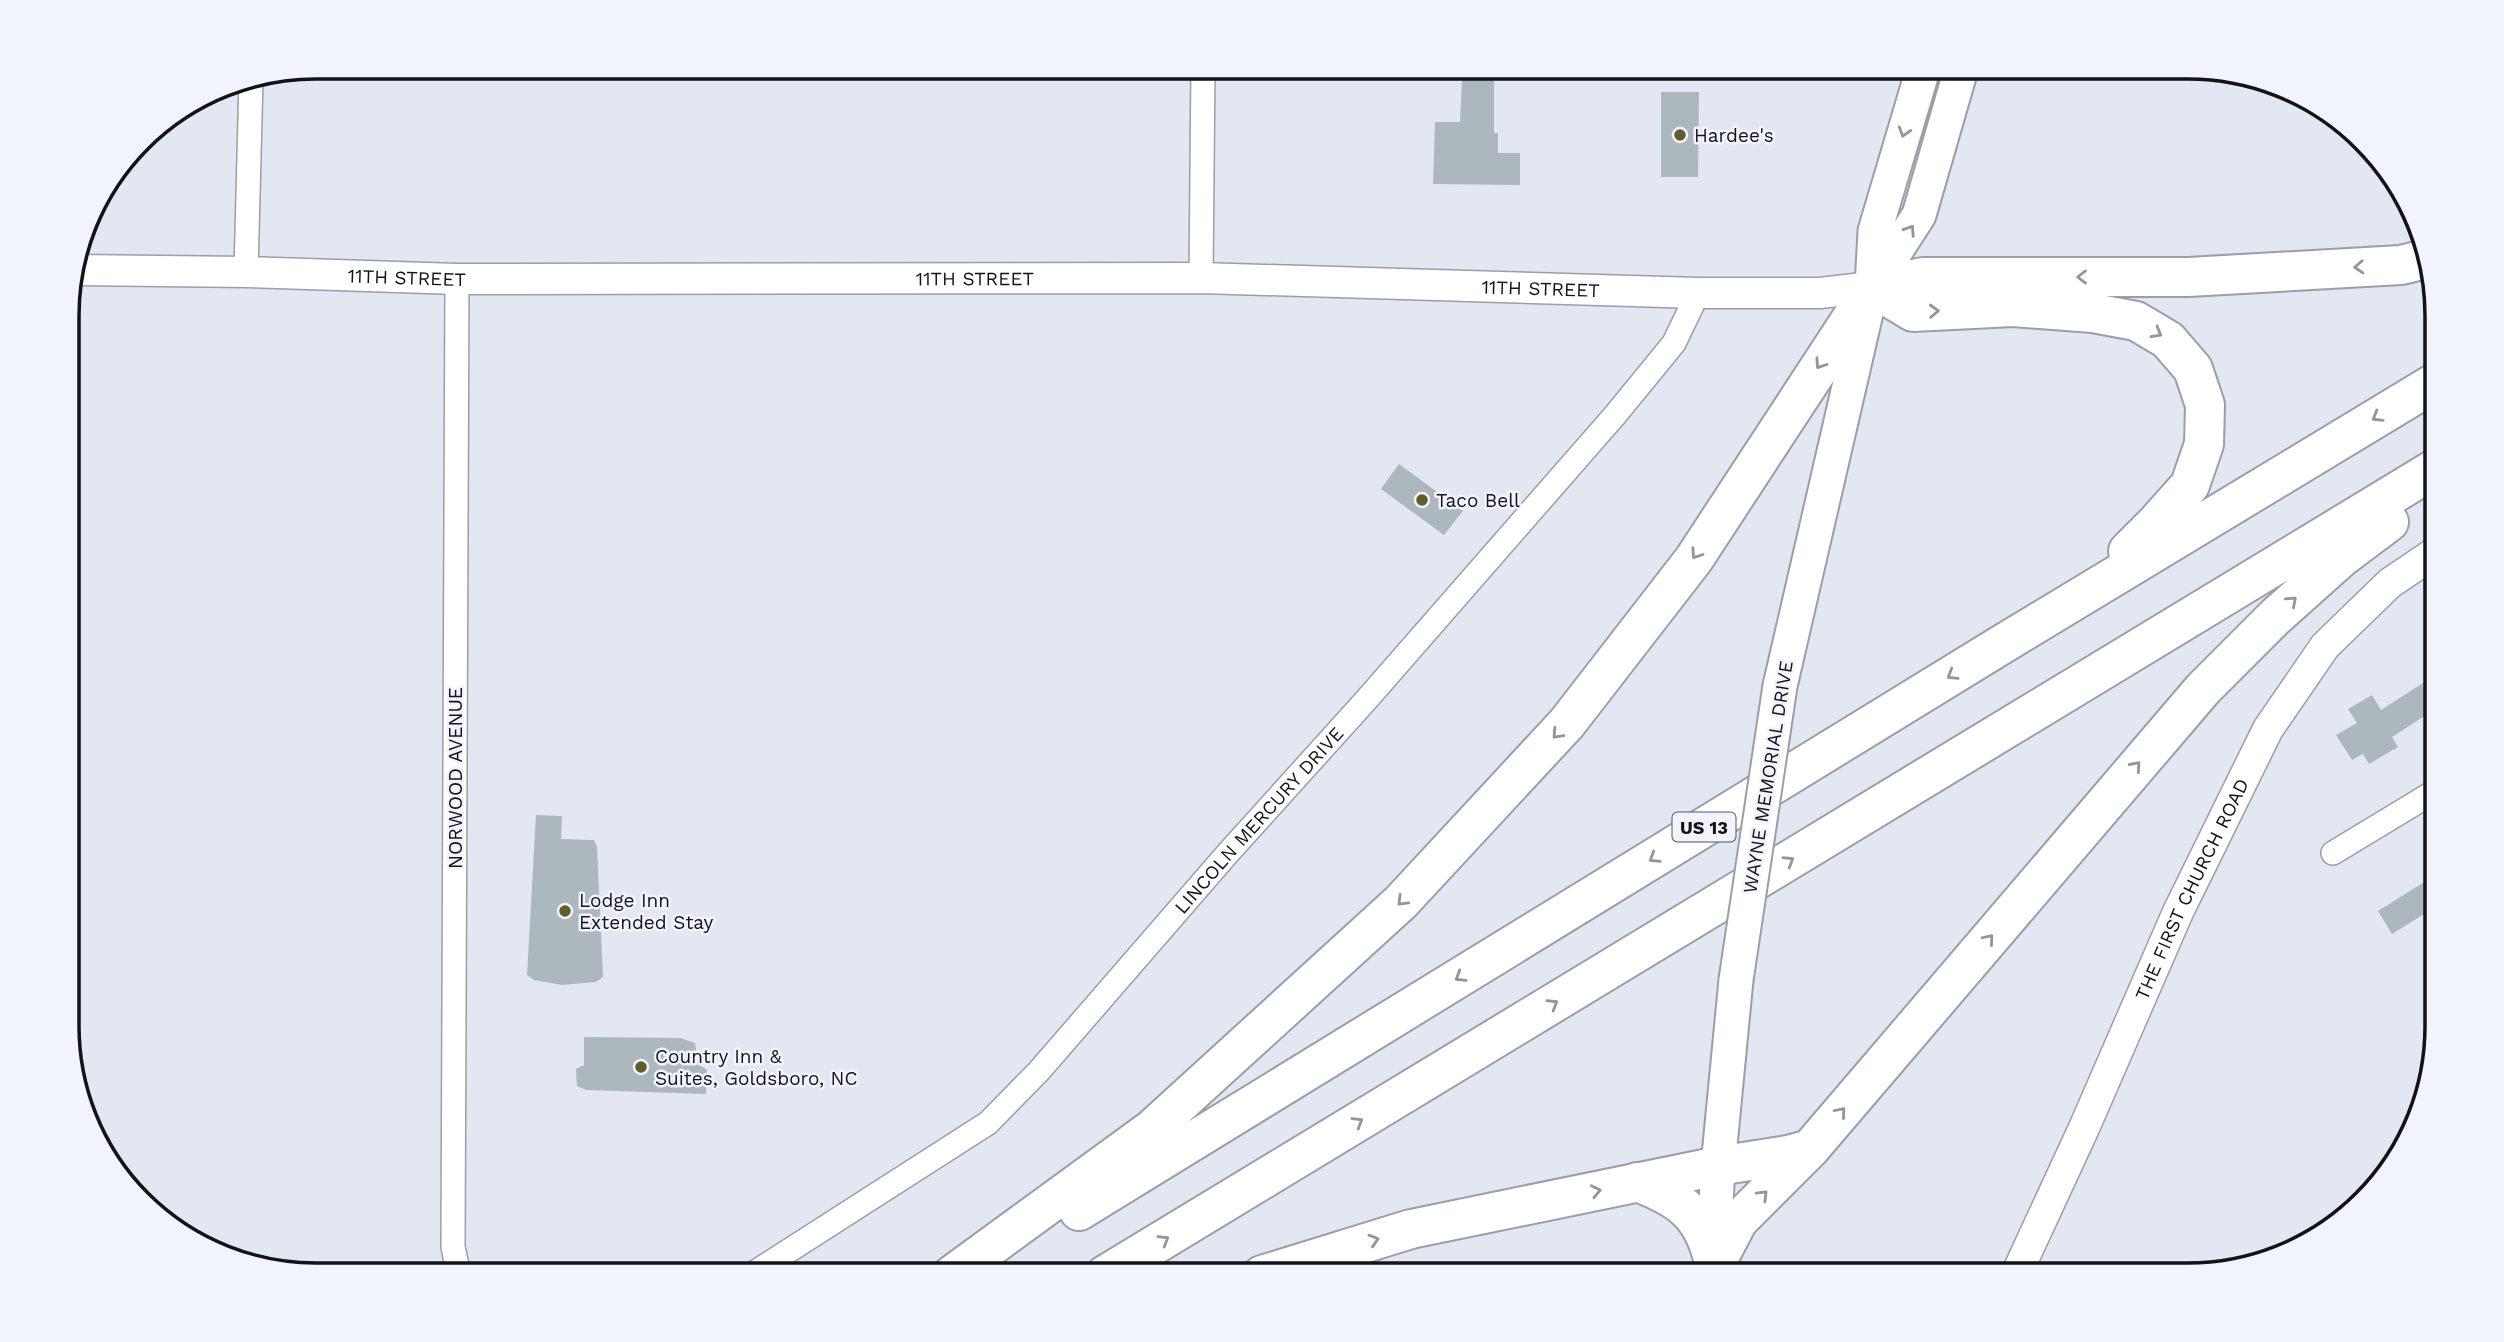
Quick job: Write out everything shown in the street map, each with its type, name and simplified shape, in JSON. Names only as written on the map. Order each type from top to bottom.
[{"type":"highway","points":[[968,1263],[1152,1129],[1401,902],[1567,723],[1694,559],[1872,287],[1923,277],[2188,277],[2401,265],[2418,261]]},
{"type":"highway","points":[[1872,287],[1913,312],[2013,307],[2093,313],[2136,321],[2168,340],[2193,369],[2205,405],[2204,444],[2190,485],[2124,554],[2001,645]]},
{"type":"highway","name":"US 13","points":[[994,1263],[2001,645],[2425,389]]},
{"type":"highway","points":[[1125,1263],[2425,475]]},
{"type":"highway","points":[[1715,1263],[1738,1221],[1810,1149],[2203,689],[2275,617],[2341,558],[2425,494]]},
{"type":"highway","points":[[1301,1263],[1411,1229],[1810,1149]]},
{"type":"highway","points":[[1637,1182],[1667,1193],[1688,1208],[1708,1238],[1711,1263]]},
{"type":"main road","name":"WAYNE MEMORIAL DRIVE","points":[[1712,1263],[1718,1166],[1736,980],[1780,686],[1872,287],[1875,231],[1920,79]]},
{"type":"main road","name":"WAYNE MEMORIAL DRIVE","points":[[1872,287],[1919,215],[1958,79]]},
{"type":"street","points":[[1201,278],[1203,79]]},
{"type":"street","points":[[246,272],[251,88]]},
{"type":"street","name":"11TH STREET","points":[[84,270],[457,279],[1201,278],[1698,293],[1820,293],[1872,287]]},
{"type":"street","name":"NORWOOD AVENUE","points":[[456,1263],[453,1247],[457,279]]},
{"type":"street","name":"LINCOLN MERCURY DRIVE","points":[[770,1263],[988,1123],[1039,1071],[1616,414],[1674,343],[1698,293]]},
{"type":"street","name":"THE FIRST CHURCH ROAD","points":[[2022,1263],[2178,912],[2268,729],[2325,646],[2389,583],[2425,559]]},
{"type":"street","points":[[2333,853],[2425,797]]},
{"type":"building","points":[[1462,80],[1494,80],[1494,133],[1498,133],[1498,153],[1520,153],[1520,185],[1433,184],[1435,122],[1460,122]]},
{"type":"building","name":"Hardee's","points":[[1661,92],[1699,92],[1698,177],[1661,177]]},
{"type":"building","name":"Taco Bell","points":[[1399,464],[1463,511],[1444,535],[1381,489]]},
{"type":"building","points":[[2425,682],[2425,716],[2392,737],[2398,747],[2369,764],[2363,754],[2352,760],[2336,735],[2357,723],[2348,709],[2372,695],[2381,710]]},
{"type":"building","name":"Lodge Inn Extended Stay","points":[[536,815],[562,816],[561,839],[594,840],[597,847],[603,977],[596,982],[562,985],[534,980],[527,975]]},
{"type":"building","points":[[2425,882],[2425,913],[2392,934],[2378,911]]},
{"type":"building","name":"Country Inn & Suites, Goldsboro, NC","points":[[584,1037],[680,1038],[695,1043],[698,1064],[707,1070],[706,1094],[586,1090],[577,1086],[576,1069],[584,1065]]},
{"type":"place","name":"Hardee's","points":[[1680,135]]},
{"type":"place","name":"Taco Bell","points":[[1422,500]]},
{"type":"place","name":"Lodge Inn Extended Stay","points":[[565,911]]},
{"type":"place","name":"Country Inn & Suites, Goldsboro, NC","points":[[641,1067]]}]
